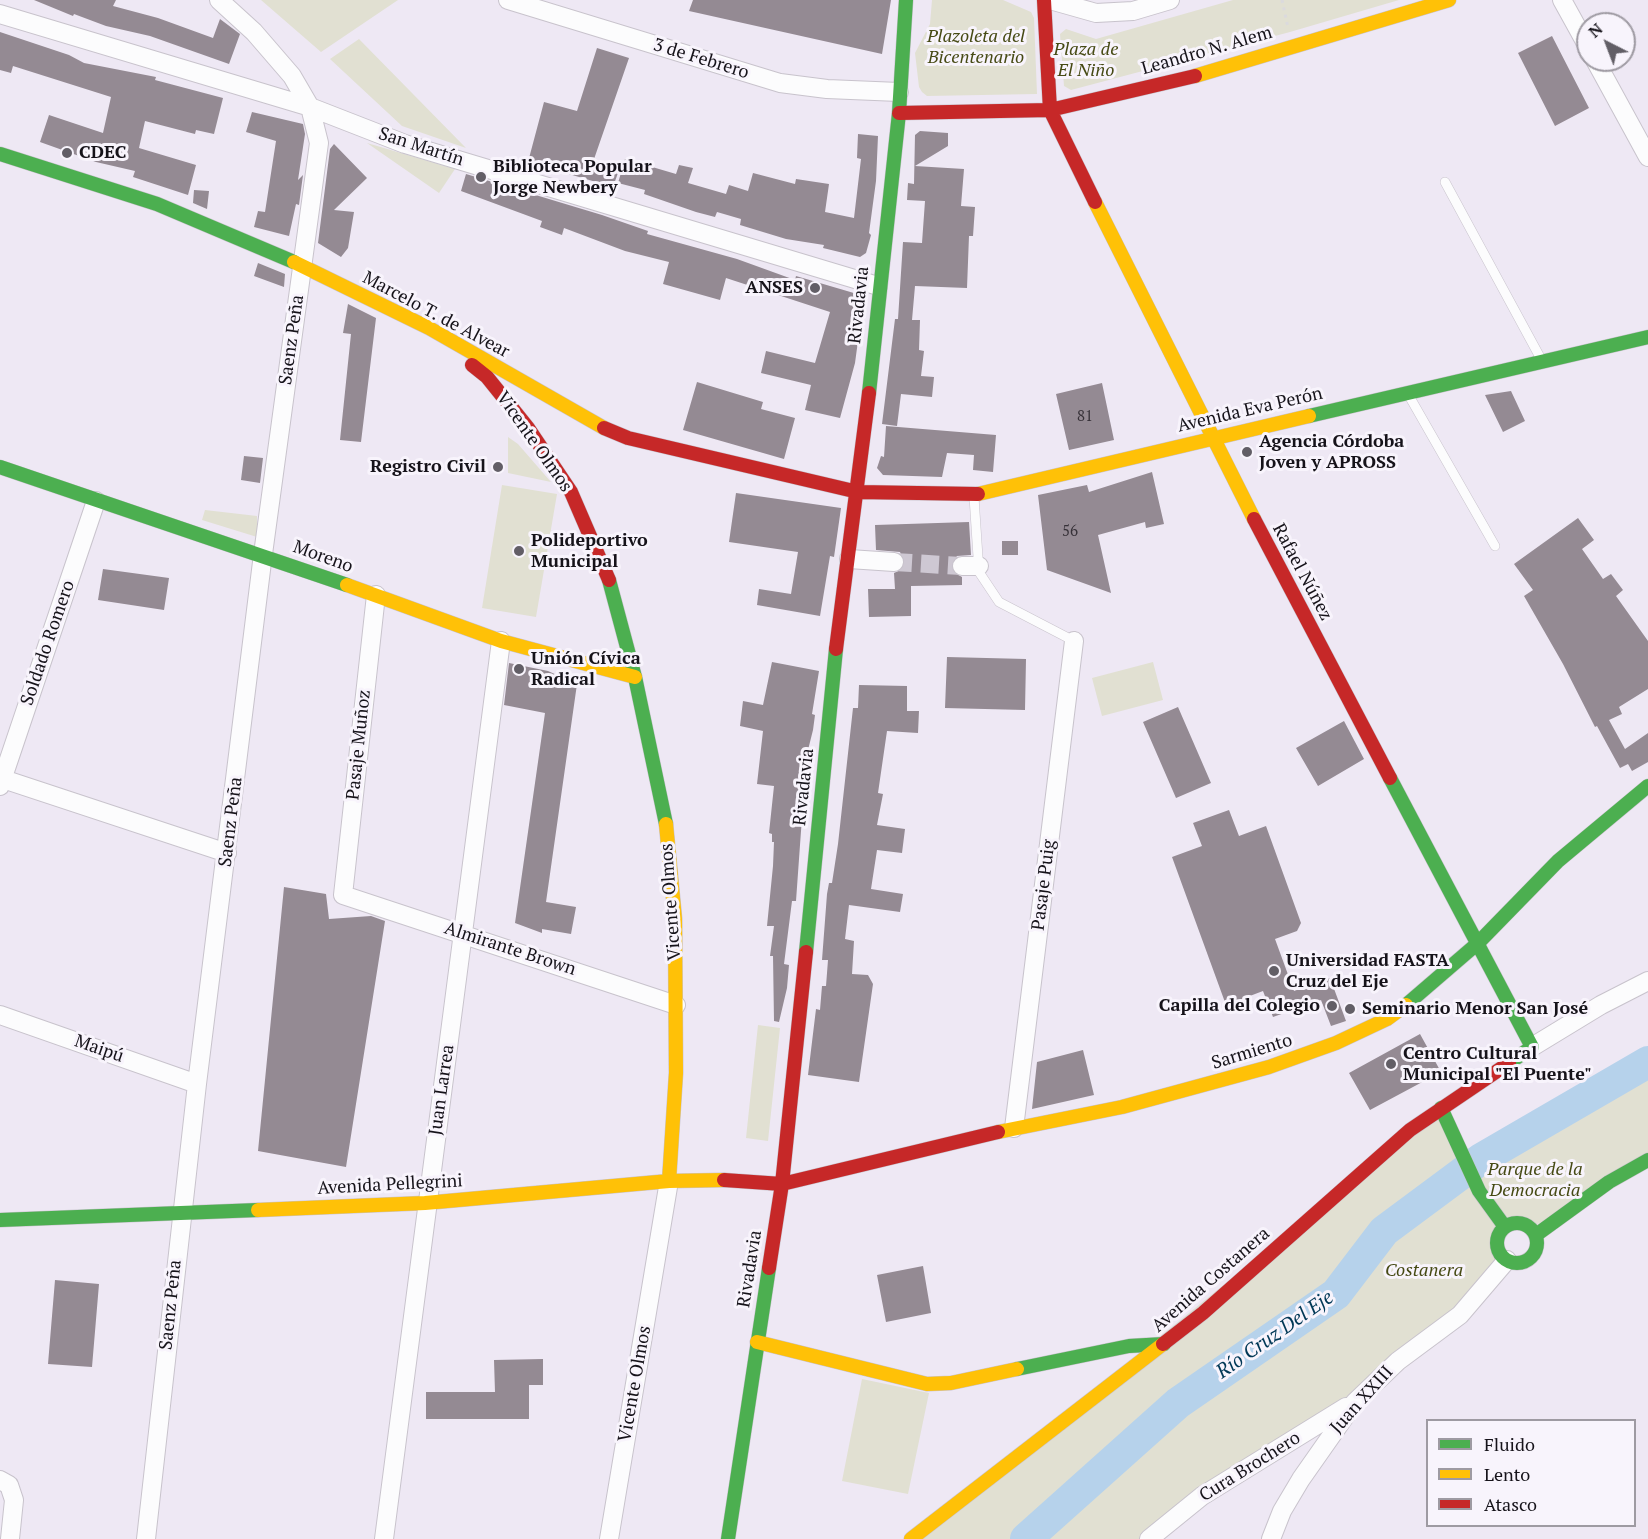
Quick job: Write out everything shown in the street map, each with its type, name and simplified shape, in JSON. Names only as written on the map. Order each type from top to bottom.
[{"type":"street","name":"Saenz Peña","points":[[146,1539],[197,1084],[263,554],[319,143],[310,107],[292,76],[254,32],[219,0]]},
{"type":"street","name":"3 de Febrero","points":[[508,0],[780,83],[827,89],[899,92]]},
{"type":"street","points":[[904,38],[906,0]]},
{"type":"street","points":[[904,38],[918,0]]},
{"type":"street","points":[[1044,0],[1050,110]]},
{"type":"street","points":[[1050,0],[1096,13],[1133,11],[1170,0]]},
{"type":"street","name":"Leandro N. Alem","points":[[899,113],[1050,110],[1197,76],[1449,0]]},
{"type":"street","points":[[1563,0],[1576,24]]},
{"type":"street","name":"San Martín","points":[[0,14],[310,107],[405,144],[879,285]]},
{"type":"street","name":"Rivadavia","points":[[728,1539],[782,1184],[838,633],[858,492],[899,113],[904,38]]},
{"type":"street","points":[[1602,72],[1648,157]]},
{"type":"street","name":"Rafael Núñez","points":[[1050,110],[1211,437],[1532,1047]]},
{"type":"street","name":"Marcelo T. de Alvear","points":[[0,154],[157,204],[302,265],[429,328],[589,421],[628,438],[858,492]]},
{"type":"street","name":"Vicente Olmos","points":[[429,328],[487,377],[528,428],[571,492],[609,580],[635,678],[666,828],[675,919],[675,1124],[669,1181],[609,1539]]},
{"type":"street","name":"Avenida Eva Perón","points":[[858,492],[974,495],[1211,437],[1648,337]]},
{"type":"street","name":"Moreno","points":[[0,466],[96,501],[263,554],[501,641],[635,678]]},
{"type":"street","name":"Soldado Romero","points":[[1,781],[96,501]]},
{"type":"street","points":[[849,560],[894,562]]},
{"type":"street","name":"Pasaje Muñoz","points":[[343,895],[376,595]]},
{"type":"street","name":"Juan Larrea","points":[[384,1539],[501,641]]},
{"type":"street","name":"Pasaje Puig","points":[[1014,1128],[1074,641]]},
{"type":"street","points":[[1,781],[227,853]]},
{"type":"street","name":"Sarmiento","points":[[782,1184],[1014,1128],[1154,1098],[1269,1067],[1363,1032],[1409,1004],[1478,943],[1544,874],[1595,828],[1648,786]]},
{"type":"street","name":"Almirante Brown","points":[[343,895],[464,933],[676,1005]]},
{"type":"street","points":[[1532,1047],[1601,1005],[1648,981]]},
{"type":"street","name":"Maipú","points":[[0,1015],[197,1084]]},
{"type":"street","name":"Avenida Costanera","points":[[911,1539],[1203,1313],[1375,1158],[1440,1108],[1532,1047]]},
{"type":"street","points":[[1440,1108],[1479,1191],[1505,1227]]},
{"type":"street","points":[[1536,1235],[1610,1182],[1648,1160]]},
{"type":"street","name":"Avenida Pellegrini","points":[[0,1220],[426,1203],[669,1181],[741,1180],[782,1184]]},
{"type":"street","points":[[1513,1223],[1522,1223],[1536,1235],[1536,1251],[1528,1260],[1517,1263],[1506,1260],[1499,1253],[1497,1242],[1505,1227],[1513,1223]]},
{"type":"street","name":"Juan XXIII","points":[[1271,1539],[1282,1511],[1301,1479],[1355,1402],[1398,1360],[1460,1315],[1506,1260]]},
{"type":"street","points":[[757,1342],[927,1384],[951,1383],[1129,1346],[1164,1344]]},
{"type":"street","name":"Cura Brochero","points":[[1149,1539],[1202,1496],[1355,1402]]},
{"type":"street","points":[[5,1483],[14,1500],[10,1539]]},
{"type":"lane","points":[[1445,182],[1542,361]]},
{"type":"lane","points":[[1407,392],[1495,546]]},
{"type":"lane","points":[[974,495],[970,566],[979,572],[999,602],[1074,641]]},
{"type":"path","points":[[1282,0],[1293,46]]},
{"type":"green space","points":[[261,0],[398,0],[321,52]]},
{"type":"green space","name":"Plazoleta del Bicentenario","points":[[932,0],[1003,0],[1031,12],[1034,18],[1037,94],[927,96],[922,92],[919,87],[915,53],[930,24]]},
{"type":"green space","name":"Plaza de El Niño","points":[[1233,0],[1399,0],[1290,32],[1071,90],[1064,86],[1060,34],[1066,29],[1096,39]]},
{"type":"green space","points":[[359,39],[466,148],[402,126],[330,59]]},
{"type":"green space","points":[[367,143],[455,169],[439,193]]},
{"type":"green space","points":[[508,437],[518,444],[551,482],[508,473]]},
{"type":"green space","name":"Polideportivo Municipal","points":[[502,485],[557,494],[536,617],[482,608]]},
{"type":"green space","points":[[205,510],[257,516],[257,537],[202,520]]},
{"type":"green space","points":[[1153,662],[1163,700],[1102,716],[1092,678]]},
{"type":"green space","points":[[758,1025],[780,1028],[768,1141],[746,1138]]},
{"type":"green space","points":[[1648,1062],[1648,1160],[1531,1228],[1522,1223],[1513,1223],[1500,1232],[1497,1242],[1501,1256],[1476,1298],[1381,1375],[1149,1539],[1026,1539],[1078,1491],[1022,1539],[911,1539],[1441,1108],[1469,1168]]},
{"type":"green space","points":[[862,1379],[929,1393],[908,1494],[842,1481]]},
{"type":"building","points":[[34,0],[116,0],[113,6],[158,18],[213,38],[220,19],[240,34],[229,64],[150,36],[106,26],[74,14],[73,16]]},
{"type":"building","points":[[693,0],[891,0],[882,54],[689,11]]},
{"type":"building","points":[[0,32],[69,55],[84,63],[156,77],[155,80],[223,98],[214,134],[196,130],[195,134],[145,121],[139,148],[196,165],[188,195],[133,177],[135,171],[96,162],[40,142],[49,115],[103,133],[111,97],[13,66],[11,73],[0,70]]},
{"type":"building","points":[[1552,36],[1589,108],[1555,126],[1518,53]]},
{"type":"building","points":[[597,48],[629,58],[593,162],[619,170],[613,187],[528,162],[544,102],[577,111]]},
{"type":"building","points":[[252,112],[303,124],[305,134],[298,180],[303,175],[299,205],[296,204],[289,236],[254,227],[258,211],[265,212],[276,141],[246,132]]},
{"type":"building","points":[[920,131],[948,133],[948,146],[915,166],[964,169],[961,206],[975,207],[973,236],[969,236],[967,288],[915,286],[912,320],[920,320],[919,350],[924,351],[921,376],[934,377],[932,397],[901,394],[897,426],[882,424],[895,319],[898,319],[903,242],[922,243],[925,201],[907,200],[908,183],[914,184],[915,135]]},
{"type":"building","points":[[858,134],[878,136],[876,181],[869,233],[871,235],[866,253],[860,257],[823,248],[824,245],[786,239],[740,225],[741,219],[717,212],[715,217],[696,212],[644,194],[645,190],[618,183],[625,159],[676,174],[679,165],[693,168],[688,183],[726,194],[729,185],[748,191],[753,173],[795,184],[796,179],[829,184],[825,212],[854,218],[861,159],[857,158]]},
{"type":"building","points":[[334,144],[367,178],[334,210],[354,212],[348,248],[341,257],[318,243],[330,149]]},
{"type":"building","points":[[466,174],[602,215],[648,231],[647,234],[737,259],[795,280],[796,276],[864,296],[855,363],[840,418],[805,410],[811,385],[761,373],[766,351],[815,363],[830,312],[726,278],[720,300],[663,284],[669,262],[625,251],[564,228],[562,235],[540,227],[542,221],[461,191]]},
{"type":"building","points":[[194,190],[209,191],[207,209],[193,203]]},
{"type":"building","points":[[258,263],[285,274],[284,287],[254,276]]},
{"type":"building","points":[[348,304],[376,318],[361,442],[340,440],[351,334],[343,333]]},
{"type":"building","points":[[697,382],[763,402],[761,409],[795,418],[784,459],[683,430]]},
{"type":"building","points":[[1102,383],[1114,440],[1069,450],[1056,394]]},
{"type":"building","points":[[1511,391],[1525,421],[1503,432],[1485,395]]},
{"type":"building","points":[[886,426],[996,435],[993,472],[973,470],[974,455],[947,453],[942,477],[883,475],[877,468],[881,456],[884,457]]},
{"type":"building","points":[[244,456],[263,458],[260,483],[241,480]]},
{"type":"building","points":[[1152,472],[1164,524],[1146,528],[1145,522],[1098,535],[1111,593],[1047,570],[1038,495],[1087,485],[1089,492]]},
{"type":"building","points":[[736,493],[841,508],[834,557],[830,556],[820,616],[757,605],[759,589],[791,594],[798,552],[729,542]]},
{"type":"building","points":[[1578,518],[1594,540],[1582,549],[1603,579],[1611,574],[1623,590],[1616,596],[1648,641],[1648,689],[1619,707],[1622,714],[1609,720],[1625,749],[1648,733],[1648,762],[1632,771],[1628,764],[1620,768],[1597,726],[1595,727],[1563,664],[1524,596],[1533,590],[1514,564]]},
{"type":"building","points":[[969,522],[971,555],[957,556],[951,565],[953,572],[962,577],[962,585],[911,586],[911,616],[869,617],[868,589],[895,589],[894,573],[903,569],[905,563],[900,552],[876,550],[875,525]]},
{"type":"building","points":[[1002,541],[1018,541],[1018,555],[1002,555]]},
{"type":"building","points":[[103,569],[169,578],[164,610],[98,600]]},
{"type":"building","points":[[947,657],[1026,659],[1025,710],[945,708]]},
{"type":"building","points":[[772,662],[819,671],[812,714],[815,715],[813,730],[806,758],[810,758],[807,790],[804,789],[796,901],[792,901],[784,964],[789,965],[787,988],[779,1022],[774,1021],[773,956],[770,956],[774,926],[767,926],[773,866],[774,842],[772,842],[772,834],[769,833],[774,786],[757,784],[763,731],[740,726],[743,701],[763,705]]},
{"type":"building","points":[[509,663],[548,671],[577,684],[546,902],[576,907],[571,934],[542,929],[542,933],[515,923],[545,713],[504,705]]},
{"type":"building","points":[[859,685],[907,686],[907,711],[919,711],[918,733],[887,731],[878,793],[883,794],[877,825],[905,829],[902,853],[877,850],[871,889],[903,894],[900,912],[849,905],[845,939],[854,941],[852,974],[868,975],[873,984],[859,1082],[808,1075],[816,1009],[820,1010],[822,986],[826,986],[828,960],[822,960],[827,894],[829,883],[832,883],[838,844],[853,708],[858,708]]},
{"type":"building","points":[[1178,707],[1211,783],[1176,798],[1143,722]]},
{"type":"building","points":[[1344,721],[1364,759],[1318,786],[1296,748]]},
{"type":"building","points":[[1229,810],[1239,836],[1266,826],[1301,923],[1297,931],[1275,939],[1294,991],[1330,978],[1346,1021],[1331,1026],[1321,1000],[1273,1017],[1263,991],[1226,1005],[1172,857],[1202,846],[1193,823]]},
{"type":"building","points":[[284,887],[326,894],[329,919],[371,916],[385,921],[346,1167],[258,1151]]},
{"type":"building","points":[[1420,1034],[1441,1072],[1370,1110],[1349,1073]]},
{"type":"building","points":[[1083,1050],[1094,1095],[1032,1109],[1037,1062]]},
{"type":"building","points":[[923,1266],[931,1313],[886,1322],[877,1275]]},
{"type":"building","points":[[55,1280],[99,1284],[92,1367],[48,1364]]},
{"type":"building","points":[[543,1359],[543,1385],[529,1385],[529,1419],[426,1419],[426,1392],[495,1392],[494,1360]]},
{"type":"waterway","name":"Río Cruz Del Eje","points":[[1026,1539],[1178,1403],[1336,1294],[1384,1231],[1481,1159],[1648,1062]]},
{"type":"tunnel","points":[[894,562],[962,566]]},
{"type":"traffic: fast","points":[[869,393],[899,113],[906,0]]},
{"type":"traffic: fast","points":[[0,154],[157,204],[294,262]]},
{"type":"traffic: fast","points":[[1309,416],[1648,337]]},
{"type":"traffic: fast","points":[[0,467],[347,585]]},
{"type":"traffic: fast","points":[[609,580],[635,677],[666,824]]},
{"type":"traffic: fast","points":[[806,952],[836,649]]},
{"type":"traffic: fast","points":[[1390,778],[1532,1047],[1509,1063]]},
{"type":"traffic: fast","points":[[1406,1005],[1478,943],[1558,861],[1648,786]]},
{"type":"traffic: fast","points":[[1441,1108],[1479,1191],[1505,1227]]},
{"type":"traffic: fast","points":[[1536,1235],[1609,1182],[1648,1160]]},
{"type":"traffic: fast","points":[[0,1220],[258,1210]]},
{"type":"traffic: fast","points":[[1517,1223],[1525,1224],[1531,1229],[1536,1235],[1537,1243],[1536,1251],[1531,1257],[1525,1262],[1517,1263],[1509,1262],[1503,1257],[1498,1251],[1497,1243],[1498,1235],[1503,1229],[1509,1224],[1517,1223]]},
{"type":"traffic: fast","points":[[728,1539],[769,1268]]},
{"type":"traffic: fast","points":[[1017,1369],[1129,1346],[1164,1344]]},
{"type":"traffic: slow","points":[[1195,76],[1449,0]]},
{"type":"traffic: slow","points":[[1095,202],[1254,519]]},
{"type":"traffic: slow","points":[[294,262],[429,328],[604,428]]},
{"type":"traffic: slow","points":[[978,494],[1309,416]]},
{"type":"traffic: slow","points":[[347,585],[501,641],[635,677]]},
{"type":"traffic: slow","points":[[666,824],[675,919],[676,1073],[669,1181]]},
{"type":"traffic: slow","points":[[998,1132],[1122,1107],[1269,1067],[1336,1043],[1387,1019],[1406,1005]]},
{"type":"traffic: slow","points":[[258,1210],[425,1203],[669,1181],[724,1180]]},
{"type":"traffic: slow","points":[[757,1342],[927,1384],[951,1383],[1017,1369]]},
{"type":"traffic: slow","points":[[911,1539],[1163,1344]]},
{"type":"traffic: jam","points":[[1044,0],[1050,110],[1095,202]]},
{"type":"traffic: jam","points":[[899,113],[1050,110],[1195,76]]},
{"type":"traffic: jam","points":[[472,365],[487,377],[528,428],[571,492],[609,580]]},
{"type":"traffic: jam","points":[[836,649],[869,393]]},
{"type":"traffic: jam","points":[[604,428],[628,438],[858,492],[978,494]]},
{"type":"traffic: jam","points":[[1254,519],[1390,778]]},
{"type":"traffic: jam","points":[[769,1268],[782,1184],[806,952]]},
{"type":"traffic: jam","points":[[1163,1344],[1203,1313],[1410,1130],[1509,1063]]},
{"type":"traffic: jam","points":[[724,1180],[782,1184],[998,1132]]},
{"type":"place","name":"CDEC","points":[[67,153]]},
{"type":"place","name":"Biblioteca Popular Jorge Newbery","points":[[481,177]]},
{"type":"place","name":"ANSES","points":[[815,288]]},
{"type":"place","name":"Agencia Córdoba Joven y APROSS","points":[[1247,452]]},
{"type":"place","name":"Registro Civil","points":[[498,467]]},
{"type":"place","name":"Polideportivo Municipal","points":[[519,551]]},
{"type":"place","name":"Unión Cívica Radical","points":[[519,669]]},
{"type":"place","name":"Universidad FASTA Cruz del Eje","points":[[1274,971]]},
{"type":"place","name":"Capilla del Colegio","points":[[1332,1006]]},
{"type":"place","name":"Seminario Menor San José","points":[[1350,1009]]},
{"type":"place","name":"Centro Cultural Municipal \"El Puente\"","points":[[1391,1064]]},
{"type":"park label","name":"Parque de la Democracia","points":[[1535,1180]]},
{"type":"park label","name":"Costanera","points":[[1424,1271]]}]
